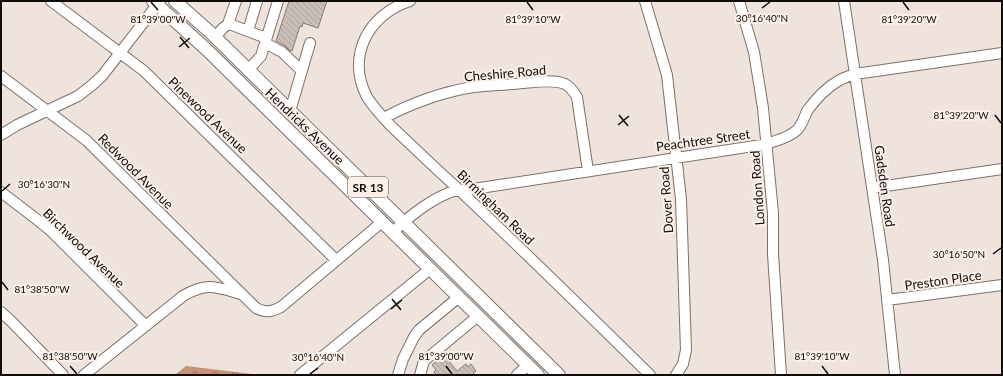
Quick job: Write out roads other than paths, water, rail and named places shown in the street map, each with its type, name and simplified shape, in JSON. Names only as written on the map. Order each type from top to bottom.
[{"type":"main road","name":"Hendricks Avenue","points":[[176,1],[215,37],[559,375]]},
{"type":"main road","name":"Hendricks Avenue","points":[[156,2],[393,232],[534,372]]},
{"type":"main road","points":[[274,116],[287,108]]},
{"type":"main road","points":[[459,297],[469,286]]},
{"type":"main road","points":[[534,372],[536,353]]},
{"type":"street","name":"Pinewood Avenue","points":[[51,1],[144,71],[336,260]]},
{"type":"street","points":[[230,23],[229,21],[236,1]]},
{"type":"street","points":[[248,31],[257,1]]},
{"type":"street","points":[[248,70],[261,56],[278,1]]},
{"type":"street","name":"Birmingham Road","points":[[410,1],[396,6],[373,24],[364,41],[360,52],[359,65],[362,84],[367,97],[373,106],[400,134],[650,375]]},
{"type":"street","name":"Dover Road","points":[[645,1],[667,75],[681,198],[686,350],[683,364],[676,375]]},
{"type":"street","name":"London Road","points":[[739,1],[754,52],[762,95],[773,213],[773,254],[781,375]]},
{"type":"street","name":"Gadsden Road","points":[[844,1],[882,260],[895,375]]},
{"type":"street","points":[[1,135],[78,96],[91,86],[102,76],[120,53],[156,2]]},
{"type":"street","points":[[215,37],[230,23]]},
{"type":"street","points":[[230,23],[266,40],[282,52],[302,71]]},
{"type":"street","points":[[287,108],[302,71],[310,43]]},
{"type":"street","name":"Peachtree Street","points":[[393,232],[403,222],[437,198],[458,190],[467,190],[767,144],[790,136],[797,131],[802,125],[806,114],[816,100],[830,86],[855,74],[1002,53]]},
{"type":"street","name":"Redwood Avenue","points":[[1,76],[86,140],[256,308],[262,311],[274,310],[281,307],[382,222]]},
{"type":"street","name":"Cheshire Road","points":[[384,118],[405,107],[473,87],[539,82],[564,83],[574,90],[577,97],[588,171]]},
{"type":"street","points":[[872,188],[1002,169]]},
{"type":"street","name":"Birchwood Avenue","points":[[1,192],[50,230],[146,326]]},
{"type":"street","points":[[211,287],[217,269]]},
{"type":"street","points":[[300,375],[430,269]]},
{"type":"street","name":"Preston Place","points":[[887,300],[1002,285]]},
{"type":"street","points":[[84,375],[191,291],[200,288],[216,287],[243,295]]},
{"type":"street","points":[[398,375],[403,359],[419,330],[459,297]]},
{"type":"street","points":[[1,312],[63,375]]},
{"type":"street","points":[[420,375],[424,361],[478,316]]},
{"type":"street","points":[[517,375],[534,372]]}]
